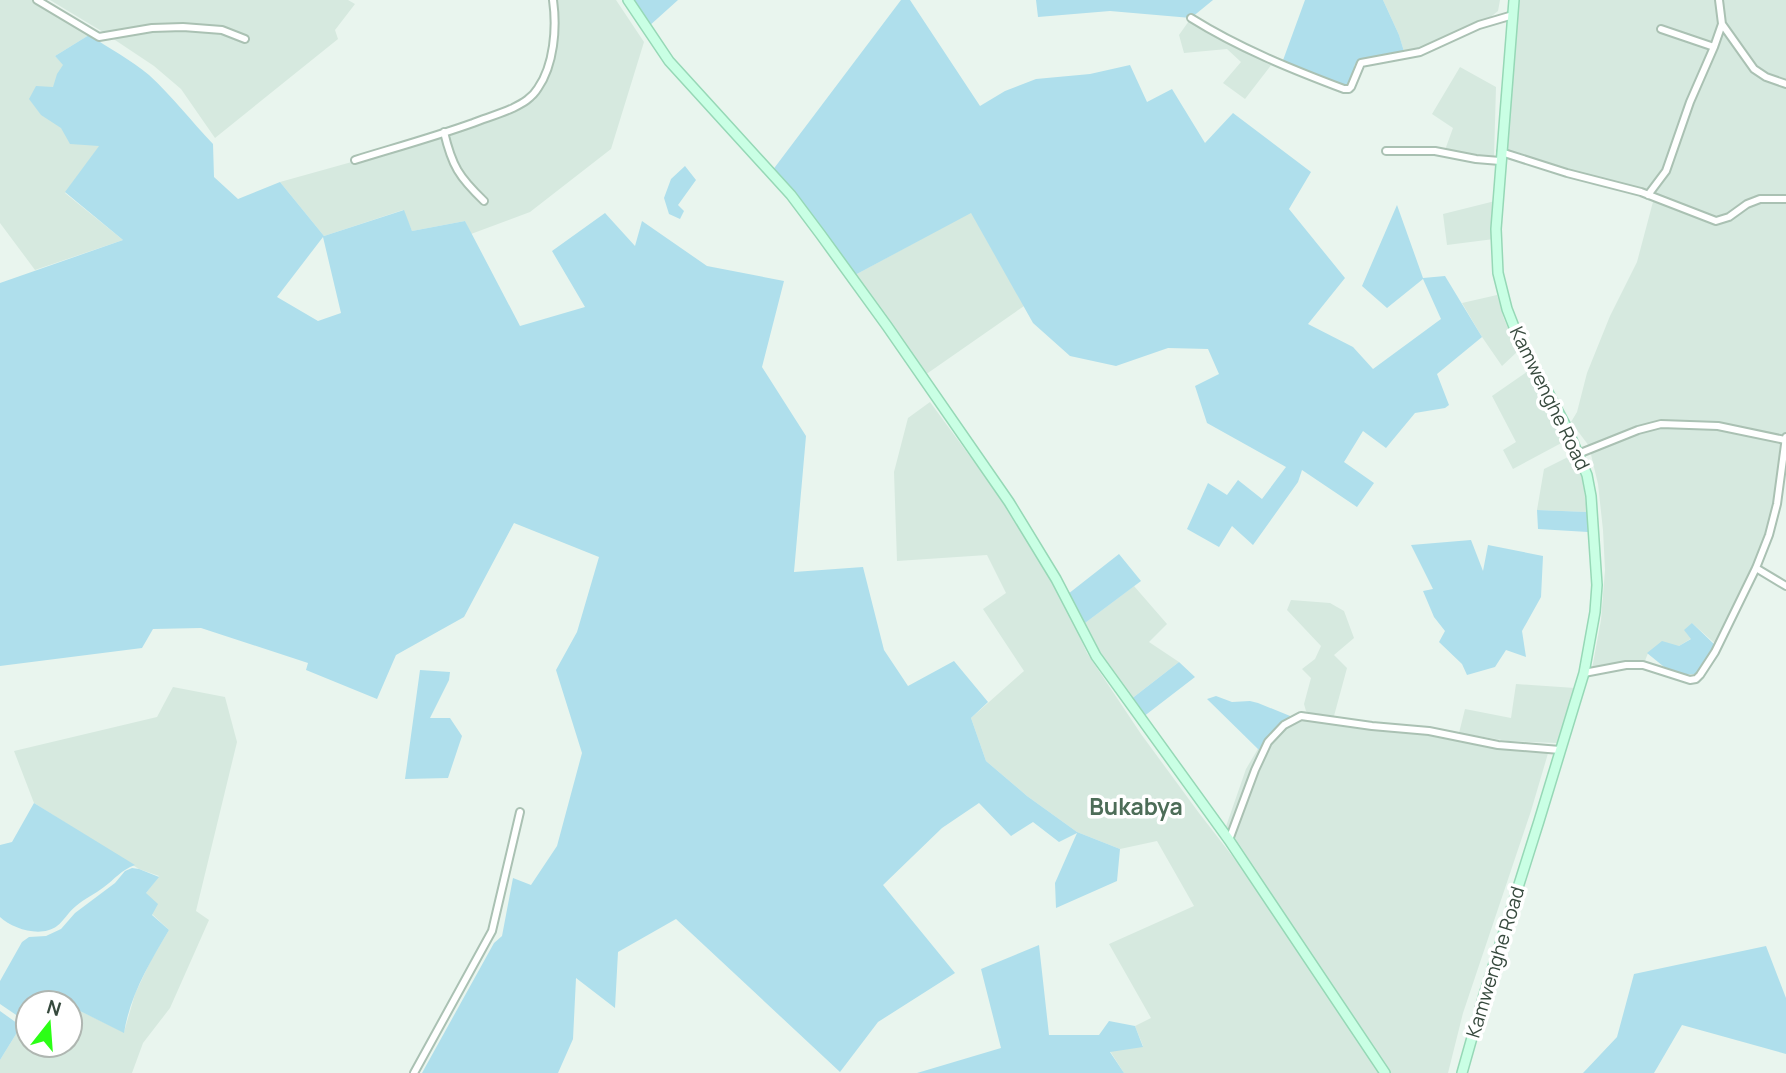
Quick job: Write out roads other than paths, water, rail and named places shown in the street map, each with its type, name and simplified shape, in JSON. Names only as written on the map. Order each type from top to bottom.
[{"type":"street","points":[[37,0],[99,37],[152,28],[183,27],[222,30],[245,39]]},
{"type":"street","points":[[355,160],[511,109],[529,99],[546,72],[551,54],[554,0]]},
{"type":"street","points":[[628,0],[668,61],[791,195],[865,296],[1009,502],[1056,579],[1096,656],[1229,840],[1385,1073]]},
{"type":"street","name":"Kamwenghe Road","points":[[1462,1073],[1483,995],[1584,673],[1597,585],[1587,475],[1567,428],[1516,332],[1507,309],[1499,273],[1496,229],[1514,0]]},
{"type":"street","points":[[1648,195],[1665,171],[1690,102],[1714,47],[1722,24],[1719,0]]},
{"type":"street","points":[[1191,18],[1237,45],[1286,67],[1349,89],[1359,66],[1364,62],[1420,52],[1479,25],[1513,15]]},
{"type":"street","points":[[1722,24],[1754,69],[1766,77],[1786,84]]},
{"type":"street","points":[[1661,29],[1714,47]]},
{"type":"street","points":[[444,132],[456,169],[468,186],[484,201]]},
{"type":"street","points":[[1386,151],[1435,151],[1476,159],[1500,157],[1648,195],[1716,220],[1729,217],[1760,199],[1786,199]]},
{"type":"street","points":[[1578,454],[1638,430],[1661,424],[1718,425],[1786,438],[1777,504],[1769,535],[1715,652],[1696,679],[1690,680],[1643,666],[1626,665],[1584,673]]},
{"type":"street","points":[[1756,568],[1786,586]]},
{"type":"street","points":[[1229,840],[1268,742],[1284,724],[1301,716],[1372,726],[1429,730],[1498,745],[1560,750]]},
{"type":"street","points":[[414,1073],[492,931],[520,812]]},
{"type":"district","name":"Bukabya","points":[[1136,806]]}]
